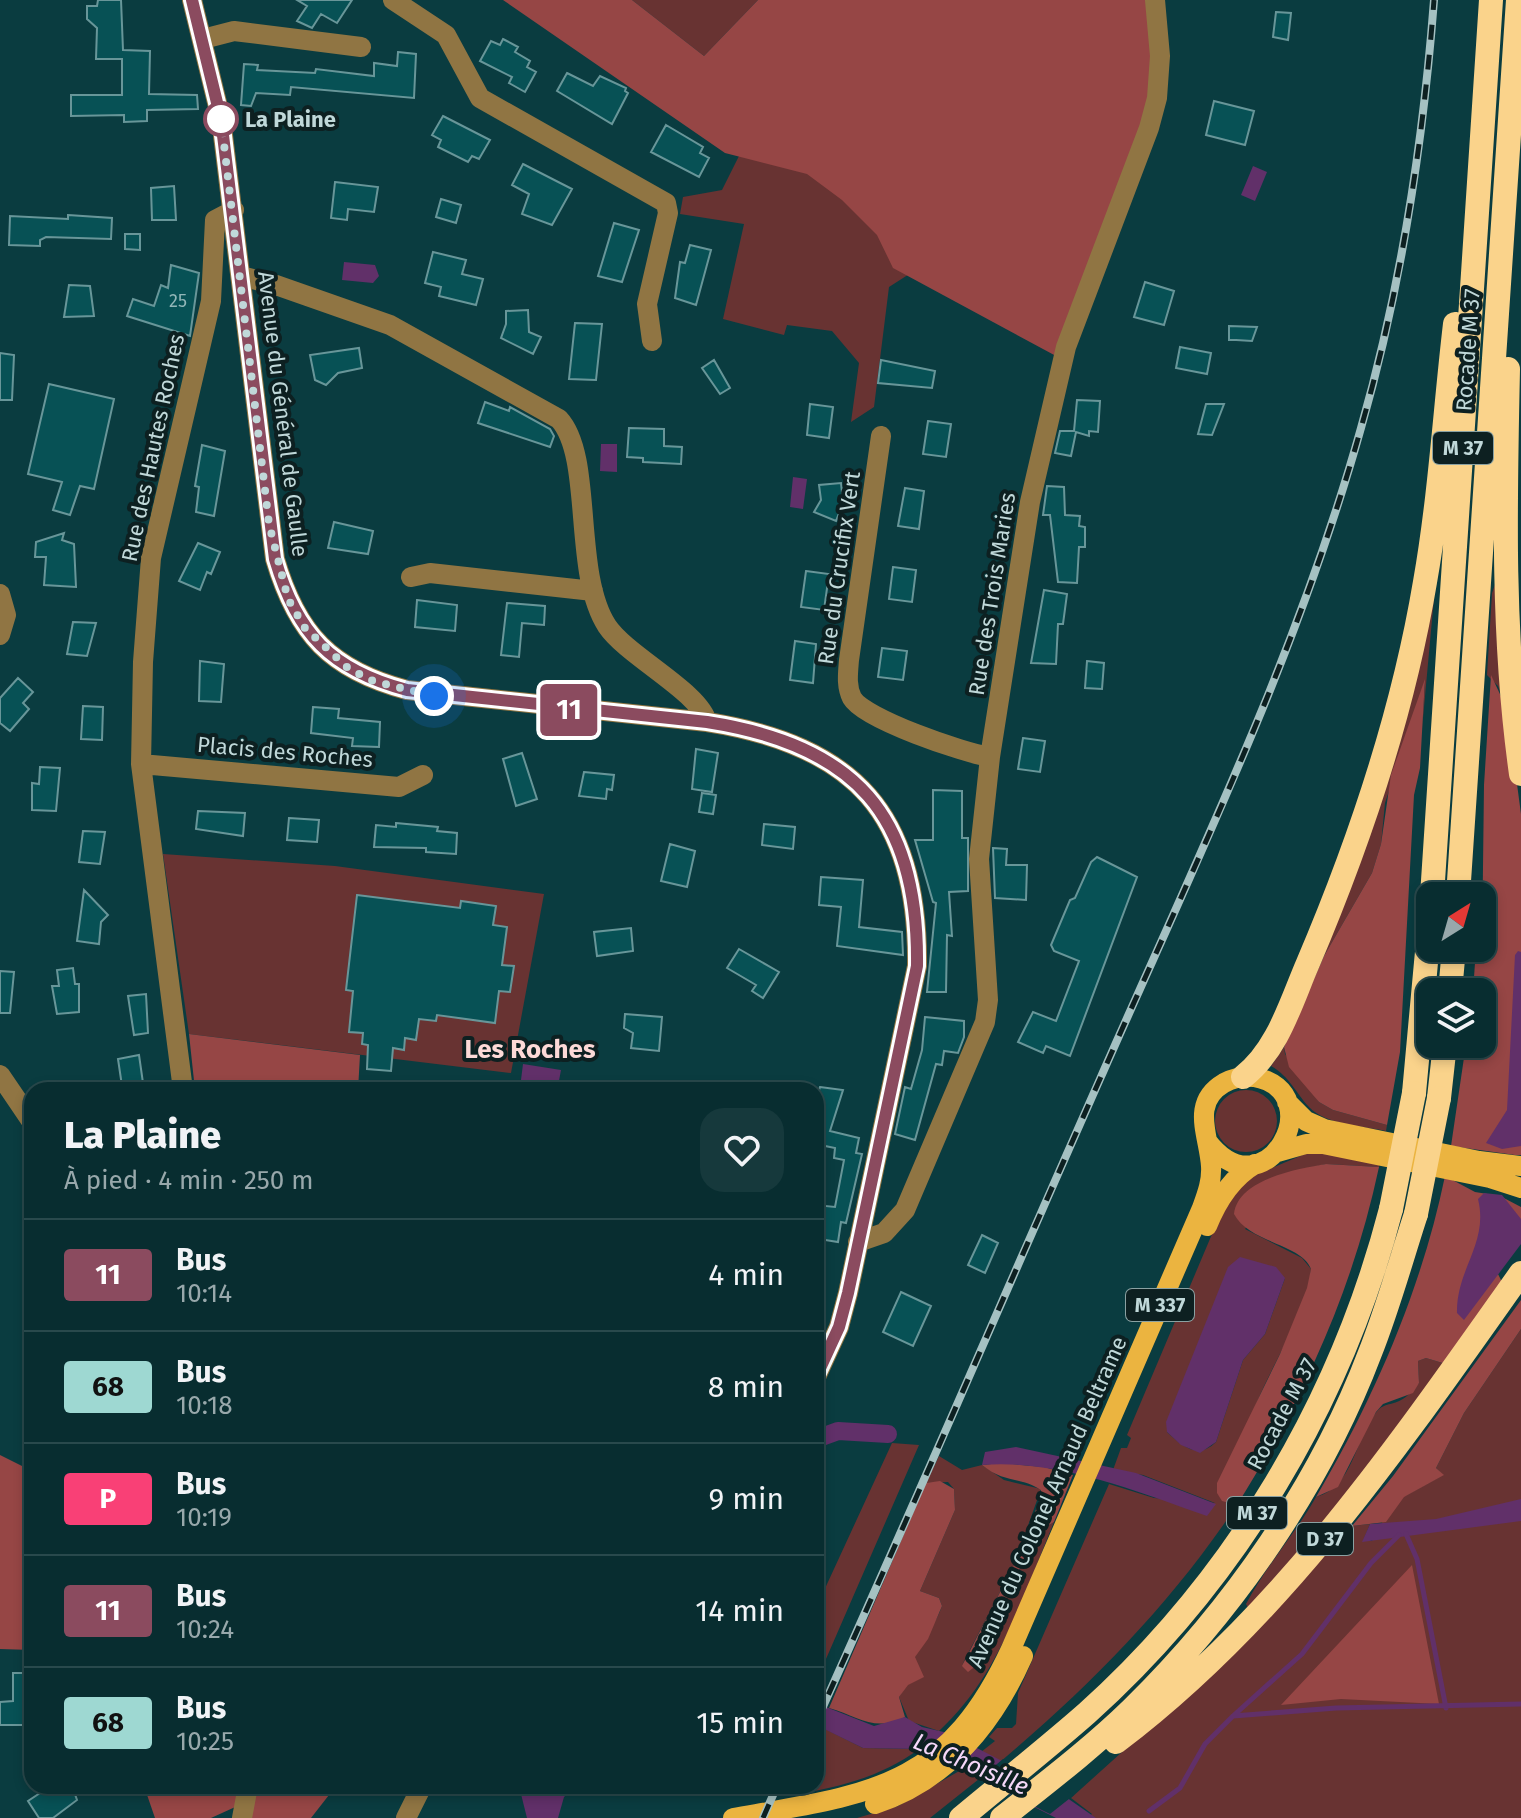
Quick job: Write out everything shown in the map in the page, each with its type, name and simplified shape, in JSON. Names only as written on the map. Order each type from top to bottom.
[{"type":"highway","name":"Rocade M 37","points":[[1433,882],[1491,0]]},
{"type":"highway","name":"Rocade M 37","points":[[1459,882],[1518,0]]},
{"type":"highway","points":[[1243,1077],[1257,1066],[1279,1031],[1329,913],[1383,760],[1425,580],[1456,315],[1472,290]]},
{"type":"highway","points":[[1497,293],[1509,321],[1504,583],[1513,715],[1521,774]]},
{"type":"highway","name":"Rocade M 37","points":[[961,1818],[1088,1712],[1165,1633],[1226,1559],[1276,1484],[1320,1406],[1352,1331],[1391,1209],[1414,1093],[1426,962]]},
{"type":"highway","name":"M 37","points":[[1002,1818],[1131,1709],[1185,1652],[1229,1600],[1275,1534],[1325,1451],[1370,1354],[1416,1214],[1439,1098],[1443,1058]]},
{"type":"highway","name":"D 37","points":[[1080,1754],[1105,1750],[1142,1722],[1274,1596],[1331,1533],[1403,1440],[1521,1273]]},
{"type":"main road","points":[[1521,1166],[1479,1161],[1324,1129],[1306,1121],[1269,1082],[1243,1077],[1217,1088],[1208,1099],[1203,1113],[1207,1141],[1228,1161],[1255,1164],[1278,1152],[1306,1144],[1323,1144],[1490,1178],[1521,1188]]},
{"type":"main road","points":[[1278,1152],[1290,1127],[1286,1101]]},
{"type":"main road","name":"Avenue du Colonel Arnaud Beltrame","points":[[813,1818],[887,1800],[913,1788],[973,1729],[1009,1688],[1202,1208],[1211,1176],[1207,1141]]},
{"type":"main road","name":"Avenue du Colonel Arnaud Beltrame","points":[[1095,1473],[1212,1214],[1238,1175],[1255,1164]]},
{"type":"main road","name":"Avenue du Colonel Arnaud Beltrame","points":[[733,1818],[870,1792],[941,1760]]},
{"type":"street","name":"Avenue du Général de Gaulle","points":[[192,0],[221,119],[275,559],[295,614],[317,642],[349,669],[373,681],[421,693],[707,722],[754,729],[801,746],[830,762],[867,794],[881,813],[908,868],[918,915],[917,966],[839,1327],[824,1360]]},
{"type":"street","points":[[393,0],[446,35],[480,98],[666,203],[668,213],[647,304],[652,341]]},
{"type":"street","name":"Rue des Trois Maries","points":[[858,1242],[884,1233],[900,1219],[957,1094],[987,1012],[979,859],[990,757],[1030,502],[1066,347],[1153,113],[1160,56],[1155,0]]},
{"type":"street","points":[[203,39],[234,31],[361,47]]},
{"type":"street","name":"Rue des Hautes Roches","points":[[182,1082],[141,764],[151,558],[211,301],[215,220],[234,210]]},
{"type":"street","points":[[241,276],[390,325],[559,419],[567,428],[575,461],[598,611],[609,630],[696,702],[707,722]]},
{"type":"street","name":"Rue du Crucifix Vert","points":[[881,436],[849,660],[851,696],[858,705],[883,719],[944,745],[990,757]]},
{"type":"street","points":[[411,577],[430,573],[593,591]]},
{"type":"street","points":[[0,594],[6,615],[0,635]]},
{"type":"street","name":"Placis des Roches","points":[[141,764],[399,787],[423,775]]},
{"type":"street","points":[[0,1075],[24,1110]]},
{"type":"street","points":[[871,1185],[890,1202],[909,1200]]},
{"type":"street","points":[[242,1818],[246,1794]]},
{"type":"street","points":[[406,1818],[418,1794]]},
{"type":"street","points":[[423,1794],[426,1818]]},
{"type":"shaded area","points":[[503,0],[632,0],[704,56],[758,0],[1155,0],[1159,77],[1056,356],[893,268],[877,235],[842,200],[807,174],[725,153]]},
{"type":"shaded area","points":[[632,0],[758,0],[704,56]]},
{"type":"shaded area","points":[[745,144],[866,198],[914,271],[889,287],[874,407],[851,422],[859,363],[832,331],[787,325],[784,335],[723,319],[744,224],[680,214],[683,197],[722,190]]},
{"type":"shaded area","points":[[1496,582],[1507,709],[1498,686],[1487,675],[1492,593]]},
{"type":"shaded area","points":[[1430,597],[1434,598],[1422,729],[1425,682],[1385,803],[1381,844],[1372,873],[1324,956]]},
{"type":"shaded area","points":[[1491,675],[1507,709],[1521,814],[1521,1155],[1451,1146],[1464,1058],[1496,1058],[1496,978],[1474,978],[1475,962],[1496,962],[1496,882],[1483,882],[1484,785]]},
{"type":"shaded area","points":[[1425,679],[1420,768],[1414,795],[1400,1052],[1387,1125],[1333,1110],[1319,1102],[1289,1067],[1284,1047],[1324,956],[1372,873],[1381,844],[1391,775]]},
{"type":"shaded area","points":[[163,854],[335,866],[544,894],[511,1073],[189,1034]]},
{"type":"shaded area","points":[[189,1034],[360,1055],[358,1082],[194,1082]]},
{"type":"shaded area","points":[[1284,1047],[1285,1054],[1319,1102],[1333,1110],[1387,1125],[1386,1131],[1335,1121],[1316,1113],[1283,1075],[1271,1066]]},
{"type":"shaded area","points":[[1240,1090],[1252,1090],[1268,1099],[1275,1109],[1275,1133],[1268,1143],[1252,1152],[1240,1152],[1220,1138],[1215,1127],[1215,1115],[1229,1095]]},
{"type":"shaded area","points":[[1312,1151],[1380,1159],[1379,1167],[1326,1164],[1288,1173],[1245,1229],[1302,1258],[1311,1269],[1304,1301],[1252,1414],[1227,1504],[1237,1505],[1184,1577],[1128,1642],[1000,1762],[981,1752],[995,1741],[989,1737],[997,1728],[1012,1728],[1016,1724],[1018,1693],[1109,1484],[1154,1498],[1215,1503],[1143,1475],[1113,1470],[1121,1448],[1127,1448],[1131,1438],[1127,1435],[1226,1201],[1243,1180]],"holes":[[[1285,1278],[1265,1334],[1243,1360],[1216,1442],[1203,1450],[1190,1449],[1167,1432]]]},
{"type":"shaded area","points":[[1326,1164],[1379,1167],[1355,1257],[1323,1342],[1283,1425],[1237,1505],[1222,1501],[1217,1493],[1217,1483],[1280,1354],[1307,1288],[1311,1269],[1297,1254],[1241,1224],[1234,1214],[1238,1202],[1257,1184],[1285,1173]]},
{"type":"shaded area","points":[[1445,1176],[1475,1192],[1500,1196],[1521,1207],[1521,1238],[1497,1272],[1503,1284],[1446,1364],[1426,1358],[1418,1361],[1419,1383],[1413,1393],[1383,1404],[1338,1487],[1316,1497],[1357,1421],[1394,1342],[1423,1260]]},
{"type":"shaded area","points":[[1521,1300],[1521,1329],[1464,1413],[1436,1468],[1444,1475],[1404,1497],[1386,1522],[1352,1526],[1393,1476]]},
{"type":"shaded area","points":[[1521,1329],[1521,1818],[1087,1818],[1092,1814],[1071,1798],[1224,1660],[1352,1526],[1370,1524],[1363,1541],[1372,1541],[1397,1496],[1405,1496],[1443,1475],[1436,1468],[1464,1413]]},
{"type":"shaded area","points":[[1426,1358],[1446,1364],[1329,1517],[1248,1608],[1246,1604],[1254,1590],[1316,1497],[1328,1492],[1346,1473],[1375,1414],[1411,1392],[1419,1383],[1418,1361]]},
{"type":"shaded area","points":[[892,1443],[919,1445],[824,1664],[824,1591]]},
{"type":"shaded area","points":[[0,1455],[24,1467],[24,1650],[0,1649]]},
{"type":"shaded area","points":[[939,1456],[962,1470],[982,1465],[1004,1480],[1041,1489],[1014,1565],[962,1665],[1016,1578],[1035,1534],[1054,1522],[994,1660],[978,1686],[939,1731],[909,1721],[899,1697],[915,1656],[942,1606],[939,1598],[920,1591],[955,1510],[954,1489],[948,1482],[926,1483]]},
{"type":"shaded area","points":[[1001,1463],[1044,1467],[1073,1475],[1054,1522],[1035,1534],[977,1665],[968,1672],[962,1666],[1014,1565],[1041,1497],[1041,1490],[998,1475],[982,1465]]},
{"type":"shaded area","points":[[940,1481],[954,1489],[955,1510],[920,1591],[939,1598],[942,1606],[928,1639],[915,1657],[924,1677],[908,1685],[899,1697],[905,1717],[894,1722],[875,1723],[829,1708],[926,1483]]},
{"type":"shaded area","points":[[1412,1565],[1439,1704],[1341,1699],[1281,1705]]},
{"type":"shaded area","points":[[824,1728],[863,1748],[919,1749],[890,1767],[859,1780],[824,1789]]},
{"type":"shaded area","points":[[961,1770],[979,1779],[930,1818],[857,1818],[898,1806]]},
{"type":"shaded area","points":[[147,1794],[330,1794],[311,1818],[242,1818],[244,1803],[211,1818],[155,1818]]},
{"type":"water","points":[[1253,166],[1267,172],[1255,201],[1241,195]]},
{"type":"water","points":[[344,262],[375,265],[379,276],[373,283],[342,280]]},
{"type":"water","points":[[601,444],[617,444],[617,472],[600,471]]},
{"type":"water","points":[[793,477],[807,479],[803,509],[790,507]]},
{"type":"water","points":[[1521,952],[1521,1146],[1502,1149],[1486,1143],[1507,1110],[1515,955]]},
{"type":"water","points":[[523,1064],[561,1070],[559,1082],[521,1080]]},
{"type":"water","points":[[1484,1193],[1502,1195],[1521,1219],[1521,1244],[1464,1320],[1457,1313],[1458,1297],[1479,1229],[1478,1199]]},
{"type":"water","points":[[1240,1257],[1276,1267],[1285,1278],[1265,1334],[1243,1360],[1216,1442],[1200,1453],[1181,1445],[1167,1432],[1166,1422],[1228,1267]]},
{"type":"water","points":[[1016,1447],[1136,1473],[1216,1504],[1207,1516],[1125,1487],[1068,1472],[1011,1464],[982,1465],[985,1452]]},
{"type":"water","points":[[1521,1499],[1521,1521],[1362,1542],[1370,1524],[1436,1519]]},
{"type":"water","name":"La Choisille","points":[[824,1706],[874,1726],[905,1717],[922,1727],[948,1733],[1050,1786],[1096,1818],[1056,1818],[919,1749],[863,1748],[824,1729]]},
{"type":"water","points":[[521,1794],[567,1794],[558,1818],[527,1818]]},
{"type":"pier","points":[[1003,1759],[1074,1795],[1050,1814],[979,1779]]},
{"type":"building","points":[[98,0],[121,0],[123,50],[150,51],[149,94],[197,95],[198,109],[147,110],[147,121],[124,122],[124,115],[71,116],[71,95],[122,95],[122,59],[96,59],[97,28],[87,19],[87,6],[97,6]]},
{"type":"building","points":[[297,0],[352,0],[337,23],[321,14],[312,28],[297,21],[307,6]]},
{"type":"building","points":[[1276,12],[1291,13],[1288,40],[1273,37]]},
{"type":"building","points":[[503,39],[518,47],[515,52],[530,61],[527,67],[536,72],[525,92],[509,83],[512,77],[480,61],[491,41],[500,45]]},
{"type":"building","points":[[398,52],[416,54],[414,98],[291,87],[290,95],[256,93],[251,106],[241,105],[244,64],[258,65],[257,70],[315,73],[316,69],[374,76],[374,63],[397,66]]},
{"type":"building","points":[[567,73],[593,86],[600,76],[626,88],[628,93],[612,124],[557,91]]},
{"type":"building","points":[[1214,101],[1254,111],[1245,145],[1206,135]]},
{"type":"building","points":[[443,116],[490,140],[479,159],[472,156],[468,162],[438,147],[441,140],[432,135]]},
{"type":"building","points":[[666,125],[703,147],[700,153],[709,158],[699,177],[651,152]]},
{"type":"building","points":[[523,164],[572,189],[552,225],[522,214],[529,194],[512,185]]},
{"type":"building","points":[[335,182],[378,187],[374,212],[348,209],[347,220],[331,218]]},
{"type":"building","points":[[174,186],[176,220],[152,220],[151,188]]},
{"type":"building","points":[[441,199],[461,205],[456,223],[436,217]]},
{"type":"building","points":[[68,215],[112,218],[111,239],[46,237],[40,240],[40,246],[9,245],[10,216],[68,219]]},
{"type":"building","points":[[614,223],[639,230],[622,282],[598,276]]},
{"type":"building","points":[[125,234],[140,234],[140,250],[125,249]]},
{"type":"building","points":[[690,245],[711,250],[696,305],[675,298],[680,262],[685,263]]},
{"type":"building","points":[[433,252],[466,260],[462,274],[483,279],[476,305],[439,296],[441,287],[425,283]]},
{"type":"building","points":[[171,265],[199,273],[190,336],[127,316],[133,299],[154,306],[161,285],[168,288]]},
{"type":"building","points":[[1145,282],[1174,291],[1164,325],[1134,317]]},
{"type":"building","points":[[69,285],[90,286],[94,316],[64,317]]},
{"type":"building","points":[[528,310],[529,332],[541,337],[533,354],[501,338],[506,311]]},
{"type":"building","points":[[575,323],[602,324],[596,380],[569,379]]},
{"type":"building","points":[[1229,326],[1257,327],[1252,341],[1229,340]]},
{"type":"building","points":[[1180,347],[1211,353],[1207,374],[1176,368]]},
{"type":"building","points":[[359,348],[362,368],[338,373],[326,385],[315,380],[310,355]]},
{"type":"building","points":[[0,353],[14,355],[12,400],[0,400]]},
{"type":"building","points":[[714,360],[730,388],[720,394],[702,368]]},
{"type":"building","points":[[881,360],[935,371],[932,388],[878,383]]},
{"type":"building","points":[[49,384],[114,399],[94,489],[80,486],[70,515],[53,510],[62,482],[28,474]]},
{"type":"building","points":[[1077,400],[1100,401],[1098,432],[1089,431],[1089,436],[1076,432],[1071,456],[1055,453],[1060,431],[1074,431]]},
{"type":"building","points":[[485,402],[509,411],[510,407],[550,429],[554,436],[550,447],[478,423]]},
{"type":"building","points":[[810,404],[833,407],[829,438],[807,435]]},
{"type":"building","points":[[1206,404],[1224,404],[1212,435],[1198,434]]},
{"type":"building","points":[[928,421],[951,424],[946,457],[923,454]]},
{"type":"building","points":[[629,428],[664,429],[664,446],[682,447],[681,464],[643,462],[643,458],[627,457]]},
{"type":"building","points":[[202,445],[225,451],[214,516],[196,512],[199,487],[195,486]]},
{"type":"building","points":[[841,483],[843,503],[836,521],[814,512],[821,500],[819,485]]},
{"type":"building","points":[[1047,486],[1064,487],[1065,515],[1080,516],[1079,526],[1085,527],[1085,547],[1079,547],[1077,583],[1058,582],[1050,515],[1043,515]]},
{"type":"building","points":[[905,488],[924,491],[919,529],[898,526]]},
{"type":"building","points":[[334,522],[373,531],[368,554],[328,548]]},
{"type":"building","points":[[64,533],[62,540],[74,544],[76,587],[44,585],[46,557],[35,557],[36,542]]},
{"type":"building","points":[[198,543],[220,552],[200,590],[179,581]]},
{"type":"building","points":[[893,567],[916,570],[912,602],[889,599]]},
{"type":"building","points":[[806,571],[829,574],[824,610],[801,607]]},
{"type":"building","points":[[1044,590],[1067,594],[1063,624],[1058,624],[1056,664],[1031,663]]},
{"type":"building","points":[[417,600],[457,605],[455,631],[415,627]]},
{"type":"building","points":[[507,603],[545,606],[544,625],[522,623],[519,657],[501,655]]},
{"type":"building","points":[[73,622],[96,623],[87,656],[67,654]]},
{"type":"building","points":[[795,641],[816,644],[813,683],[790,680]]},
{"type":"building","points":[[882,648],[907,651],[903,680],[878,677]]},
{"type":"building","points":[[200,661],[224,664],[221,702],[199,701]]},
{"type":"building","points":[[1087,661],[1104,663],[1102,689],[1085,688]]},
{"type":"building","points":[[18,678],[33,692],[23,703],[29,709],[10,731],[0,723],[0,698]]},
{"type":"building","points":[[83,706],[103,707],[102,740],[81,739]]},
{"type":"building","points":[[313,707],[339,709],[338,718],[380,722],[379,747],[352,746],[353,738],[311,733]]},
{"type":"building","points":[[1023,738],[1045,741],[1040,772],[1018,769]]},
{"type":"building","points":[[696,749],[718,753],[712,792],[692,789]]},
{"type":"building","points":[[522,753],[537,799],[516,806],[503,759]]},
{"type":"building","points":[[40,767],[60,768],[56,811],[32,810],[32,783],[39,784]]},
{"type":"building","points":[[584,772],[614,775],[612,790],[607,789],[606,799],[579,796]]},
{"type":"building","points":[[933,790],[962,791],[962,838],[968,838],[968,891],[949,892],[952,936],[947,935],[946,992],[927,992],[936,903],[933,902],[915,840],[933,840]]},
{"type":"building","points":[[702,793],[716,795],[713,814],[699,812]]},
{"type":"building","points":[[198,811],[245,813],[243,836],[196,829]]},
{"type":"building","points":[[289,818],[319,820],[317,842],[287,840]]},
{"type":"building","points":[[396,823],[438,827],[437,831],[457,833],[456,854],[426,852],[426,848],[374,847],[376,825],[396,827]]},
{"type":"building","points":[[764,824],[795,827],[793,849],[762,845]]},
{"type":"building","points":[[83,831],[105,832],[100,864],[79,862]]},
{"type":"building","points":[[670,844],[695,851],[687,887],[661,881]]},
{"type":"building","points":[[993,848],[1007,849],[1006,865],[1027,865],[1026,900],[995,898]]},
{"type":"building","points":[[1097,857],[1137,877],[1070,1056],[1046,1046],[1043,1053],[1018,1042],[1033,1012],[1056,1021],[1079,961],[1054,951],[1051,945],[1070,900],[1075,898],[1091,862]]},
{"type":"building","points":[[821,877],[863,880],[859,927],[902,932],[903,955],[837,946],[841,907],[819,905]]},
{"type":"building","points":[[84,890],[108,915],[101,922],[99,944],[77,941]]},
{"type":"building","points":[[357,895],[460,908],[461,901],[496,906],[493,925],[507,927],[502,965],[514,966],[510,992],[499,991],[495,1023],[437,1015],[436,1021],[419,1019],[416,1040],[405,1038],[404,1050],[393,1048],[391,1071],[367,1069],[368,1045],[362,1044],[363,1033],[349,1032],[353,991],[346,990]]},
{"type":"building","points":[[631,928],[633,951],[597,956],[594,932]]},
{"type":"building","points":[[739,949],[779,972],[763,998],[752,991],[756,985],[727,968]]},
{"type":"building","points":[[73,968],[75,984],[79,984],[79,1012],[57,1014],[52,986],[59,986],[57,970]]},
{"type":"building","points":[[0,971],[14,972],[10,1013],[0,1013]]},
{"type":"building","points":[[146,994],[148,1033],[134,1035],[128,996]]},
{"type":"building","points":[[625,1014],[662,1017],[659,1051],[631,1048],[633,1033],[624,1028]]},
{"type":"building","points":[[925,1017],[964,1021],[964,1037],[958,1053],[944,1051],[942,1065],[936,1064],[915,1140],[895,1134],[905,1087],[911,1089],[922,1050]]},
{"type":"building","points":[[139,1055],[143,1082],[121,1082],[118,1059]]},
{"type":"building","points":[[824,1088],[843,1090],[830,1131],[859,1138],[856,1153],[862,1154],[846,1223],[841,1222],[838,1242],[824,1240],[824,1206],[835,1207],[844,1160],[834,1158],[835,1148],[825,1146],[824,1150]]},
{"type":"building","points":[[982,1235],[998,1243],[985,1273],[968,1265]]},
{"type":"building","points":[[901,1292],[931,1306],[913,1346],[883,1332]]},
{"type":"building","points":[[13,1673],[24,1673],[24,1725],[0,1725],[0,1702],[13,1701]]},
{"type":"building","points":[[38,1794],[75,1794],[77,1800],[53,1818],[39,1818],[28,1801]]},
{"type":"waterway","points":[[824,1436],[838,1431],[888,1434]]},
{"type":"waterway","points":[[1406,1534],[1417,1559],[1446,1708]]},
{"type":"waterway","points":[[1233,1716],[1302,1654],[1371,1563],[1399,1535]]},
{"type":"waterway","points":[[1149,1811],[1180,1788],[1205,1744],[1233,1716],[1336,1708],[1521,1704]]},
{"type":"railway","points":[[824,1704],[1242,758],[1307,595],[1361,428],[1388,322],[1417,162],[1434,0]]},
{"type":"railway","points":[[763,1818],[774,1794]]},
{"type":"bus line","name":"11","points":[[192,0],[221,119],[275,559],[288,599],[305,628],[349,669],[373,681],[407,690],[434,696],[707,722],[754,729],[792,742],[830,762],[867,794],[899,846],[908,868],[918,915],[917,966],[848,1293],[839,1327],[824,1364]]},
{"type":"place","name":"La Plaine","points":[[221,119]]},
{"type":"district","name":"Les Roches","points":[[530,1049]]},
{"type":"route","points":[[221,119],[269,524],[275,559],[288,599],[295,614],[317,642],[349,669],[373,681],[434,696]]}]
